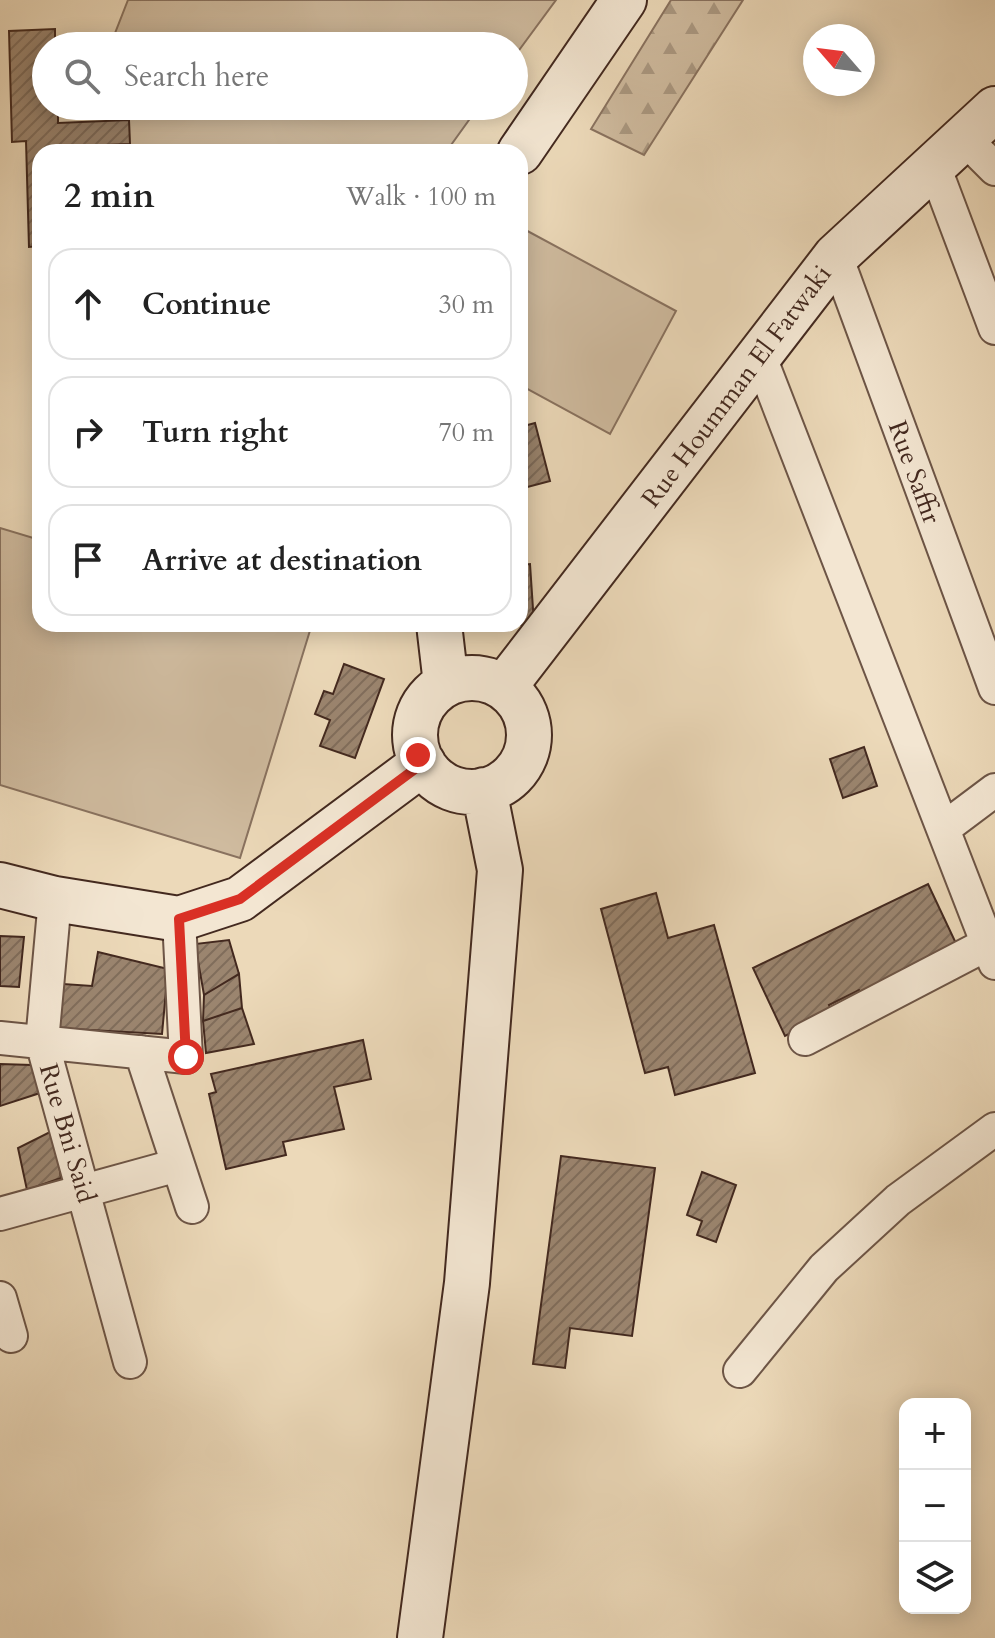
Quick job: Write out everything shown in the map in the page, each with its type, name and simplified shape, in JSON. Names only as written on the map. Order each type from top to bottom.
[{"type":"street","points":[[525,144],[624,0]]},
{"type":"street","name":"Rue Houmman El Fatwaki","points":[[504,687],[836,256],[995,109]]},
{"type":"street","points":[[949,152],[995,169]]},
{"type":"street","points":[[949,152],[995,328]]},
{"type":"street","name":"Rue Saffir","points":[[836,256],[995,688]]},
{"type":"street","points":[[760,357],[992,948],[805,1039]]},
{"type":"street","points":[[440,632],[446,684]]},
{"type":"street","points":[[465,678],[485,679],[504,687],[518,700],[529,724],[529,744],[524,759],[512,776],[484,790],[467,791],[445,786],[423,763],[415,735],[419,713],[430,696],[446,684],[465,678]]},
{"type":"street","points":[[0,885],[55,899],[179,919],[240,899],[423,763]]},
{"type":"street","points":[[420,1638],[467,1283],[500,870],[484,790]]},
{"type":"street","points":[[943,829],[995,790]]},
{"type":"street","name":"Rue Bni Said","points":[[55,899],[42,1042],[130,1362]]},
{"type":"street","points":[[0,1038],[186,1057],[179,919]]},
{"type":"street","points":[[141,1052],[192,1207]]},
{"type":"street","points":[[740,1371],[824,1268],[898,1200],[995,1129]]},
{"type":"street","points":[[0,1214],[178,1165]]},
{"type":"street","points":[[0,1298],[11,1336]]},
{"type":"green space","points":[[128,0],[556,0],[528,38],[528,32],[115,32]]},
{"type":"green space","points":[[671,0],[743,0],[644,155],[591,129]]},
{"type":"green space","points":[[110,120],[469,120],[452,144],[121,144]]},
{"type":"green space","points":[[528,231],[676,311],[610,434],[528,389]]},
{"type":"green space","points":[[0,528],[32,538],[32,632],[310,632],[240,858],[0,785]]},
{"type":"building","points":[[55,29],[55,32],[32,32],[32,120],[58,120],[58,123],[129,120],[130,144],[32,144],[32,247],[29,247],[26,141],[12,142],[9,31]]},
{"type":"building","points":[[535,423],[550,481],[528,487],[528,425]]},
{"type":"building","points":[[528,564],[534,624],[528,624]]},
{"type":"building","points":[[344,664],[384,679],[355,758],[320,746],[330,720],[315,714],[324,691],[333,694]]},
{"type":"building","points":[[864,747],[877,786],[843,798],[830,759]]},
{"type":"building","points":[[928,884],[961,954],[864,1000],[859,990],[829,1005],[833,1013],[785,1036],[753,968]]},
{"type":"building","points":[[656,893],[668,938],[714,925],[755,1073],[675,1095],[668,1067],[645,1073],[601,909]]},
{"type":"building","points":[[0,936],[24,937],[19,987],[0,986]]},
{"type":"building","points":[[229,940],[239,974],[204,995],[195,944]]},
{"type":"building","points":[[98,952],[168,969],[162,1034],[54,1028],[49,983],[92,986]]},
{"type":"building","points":[[239,974],[242,1008],[203,1021],[204,995]]},
{"type":"building","points":[[242,1008],[254,1044],[206,1053],[203,1021]]},
{"type":"building","points":[[363,1040],[371,1079],[334,1087],[344,1129],[283,1142],[286,1155],[226,1169],[209,1094],[216,1092],[211,1074]]},
{"type":"building","points":[[0,1064],[32,1065],[40,1093],[0,1106]]},
{"type":"building","points":[[54,1130],[61,1178],[27,1190],[18,1148]]},
{"type":"building","points":[[561,1156],[655,1168],[632,1336],[570,1328],[565,1368],[533,1364]]},
{"type":"building","points":[[702,1172],[736,1185],[716,1242],[697,1235],[702,1221],[687,1215]]},
{"type":"route","points":[[186,1057],[179,919],[206,913],[240,899],[423,763],[418,755]]}]
